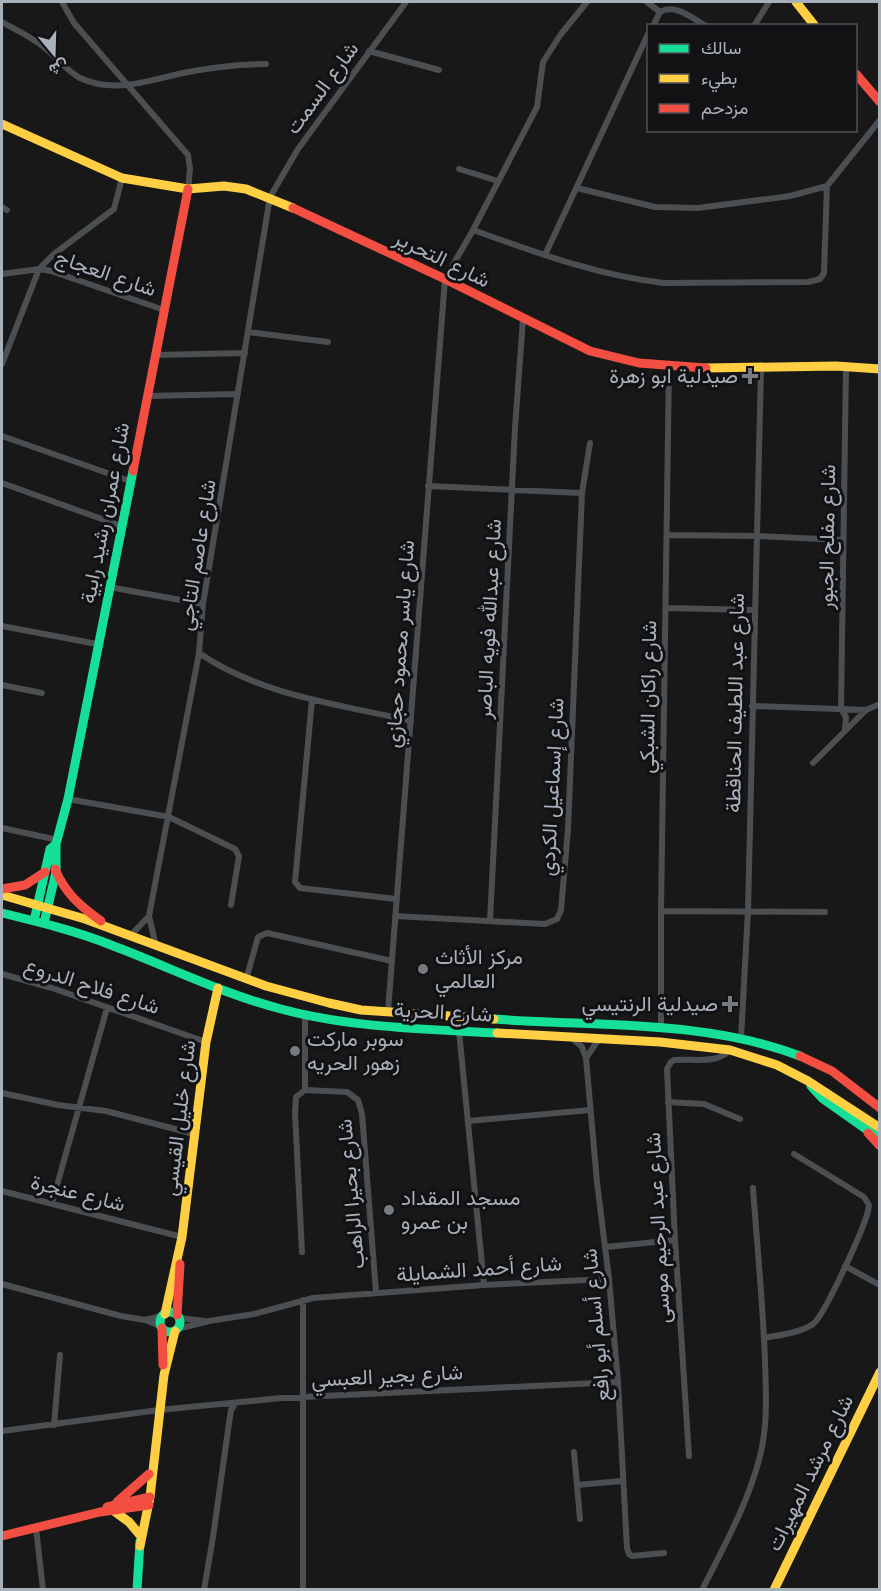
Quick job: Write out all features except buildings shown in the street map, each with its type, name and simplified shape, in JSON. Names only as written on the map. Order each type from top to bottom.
[{"type":"main road","points":[[796,2],[813,24]]},
{"type":"main road","points":[[857,76],[879,102]]},
{"type":"main road","name":"شارع التحرير","points":[[2,124],[122,178],[188,189],[224,186],[246,189],[270,197],[445,279],[523,319],[599,354],[621,361],[669,366],[761,368],[846,366],[879,369]]},
{"type":"main road","name":"شارع عمران رشيد رابية","points":[[39,922],[55,869],[57,842],[68,799],[188,189]]},
{"type":"main road","name":"شارع عمران رشيد رابية","points":[[43,906],[45,872],[50,849],[57,842]]},
{"type":"main road","points":[[55,869],[66,893],[111,929]]},
{"type":"main road","points":[[2,889],[19,889],[45,872]]},
{"type":"main road","name":"شارع الحرية","points":[[2,895],[111,929],[246,981],[311,1000],[361,1010],[662,1028],[741,1038],[818,1064],[843,1078],[878,1107]]},
{"type":"main road","name":"شارع الحرية","points":[[2,913],[109,944],[218,988],[305,1016],[360,1025],[600,1038],[730,1050],[777,1065],[808,1081],[879,1128]]},
{"type":"main road","name":"شارع خليل القيسي","points":[[163,1315],[182,1237],[206,1042],[218,988]]},
{"type":"main road","points":[[808,1081],[822,1098],[879,1139]]},
{"type":"main road","points":[[865,1129],[879,1146]]},
{"type":"main road","name":"شارع خليل القيسي","points":[[178,1316],[179,1253]]},
{"type":"main road","points":[[140,1546],[164,1375],[176,1330],[180,1324],[178,1316],[170,1312],[163,1315],[161,1327],[164,1375]]},
{"type":"main road","points":[[161,1327],[166,1332],[176,1330]]},
{"type":"main road","name":"شارع مرشد المهيرات","points":[[774,1590],[879,1372]]},
{"type":"main road","points":[[137,1590],[140,1535],[147,1501],[149,1474],[153,1464]]},
{"type":"main road","points":[[114,1508],[149,1474]]},
{"type":"main road","points":[[2,1536],[147,1501]]},
{"type":"main road","points":[[114,1508],[140,1535]]},
{"type":"street","points":[[62,2],[74,23],[188,155],[190,169],[188,189]]},
{"type":"street","name":"شارع السمت","points":[[270,197],[298,150],[406,2]]},
{"type":"street","points":[[445,279],[537,107],[543,62],[561,34],[587,2]]},
{"type":"street","points":[[647,2],[660,12]]},
{"type":"street","points":[[755,24],[769,2]]},
{"type":"street","points":[[654,24],[660,12],[665,9],[675,9],[702,24]]},
{"type":"street","points":[[2,22],[44,47],[79,77],[112,87],[129,86],[198,70],[238,64],[266,64]]},
{"type":"street","points":[[545,255],[647,36]]},
{"type":"street","points":[[369,51],[439,69]]},
{"type":"street","points":[[473,230],[599,271],[664,283],[815,281],[820,279],[824,273],[827,186],[879,120]]},
{"type":"street","points":[[459,169],[498,182]]},
{"type":"street","points":[[2,364],[39,269],[54,254],[114,209],[122,178]]},
{"type":"street","points":[[577,188],[655,207],[698,207],[790,196],[827,186]]},
{"type":"street","name":"شارع عاصم التاجي","points":[[156,946],[149,916],[199,653],[203,604],[270,197]]},
{"type":"street","name":"شارع العجاج","points":[[2,274],[39,269],[70,277],[164,310]]},
{"type":"street","name":"شارع ياسر محمود حجازي","points":[[388,1011],[445,279]]},
{"type":"street","name":"شارع عبدالله فويه الباصر","points":[[490,921],[523,319]]},
{"type":"street","points":[[249,332],[328,342]]},
{"type":"street","points":[[154,355],[246,353]]},
{"type":"street","name":"شارع راكان الشبكي","points":[[662,1028],[661,910],[669,366]]},
{"type":"street","name":"شارع مفلح الجبور","points":[[845,729],[846,717],[841,709],[846,366]]},
{"type":"street","name":"شارع عبد اللطيف الحناقطة","points":[[741,1038],[748,911],[761,368]]},
{"type":"street","points":[[147,396],[238,393]]},
{"type":"street","points":[[2,436],[130,481]]},
{"type":"street","name":"شارع إسماعيل الكردي","points":[[395,916],[545,924],[557,919],[561,910],[568,829],[582,493],[590,443]]},
{"type":"street","points":[[2,483],[121,526]]},
{"type":"street","points":[[428,486],[512,488],[582,493]]},
{"type":"street","points":[[667,535],[843,540]]},
{"type":"street","points":[[109,587],[203,604]]},
{"type":"street","points":[[666,608],[754,610]]},
{"type":"street","points":[[2,626],[97,644]]},
{"type":"street","points":[[199,653],[220,667],[245,678],[312,700],[411,721]]},
{"type":"street","points":[[2,685],[42,693]]},
{"type":"street","points":[[312,700],[295,882],[300,888],[396,899]]},
{"type":"street","points":[[813,763],[866,710],[879,704]]},
{"type":"street","points":[[752,706],[866,710]]},
{"type":"street","points":[[68,799],[169,817],[238,852],[231,905]]},
{"type":"street","points":[[2,828],[57,842]]},
{"type":"street","points":[[661,910],[825,912]]},
{"type":"street","points":[[130,936],[149,916]]},
{"type":"street","points":[[246,981],[258,937],[267,933],[392,961]]},
{"type":"street","name":"شارع فلاح الدروع","points":[[2,974],[52,988],[206,1042]]},
{"type":"street","points":[[52,1203],[107,1008]]},
{"type":"street","points":[[302,1252],[295,1103],[296,1097],[305,1090],[305,1016]]},
{"type":"street","points":[[459,1031],[484,1285]]},
{"type":"street","name":"شارع أسلم أبو رافع","points":[[571,1037],[582,1047],[586,1059],[618,1382],[622,1481],[629,1554],[632,1556],[664,1553]]},
{"type":"street","points":[[586,1059],[600,1038]]},
{"type":"street","name":"شارع عبد الرحيم موسى","points":[[689,1456],[675,1239],[668,1070],[671,1062],[679,1059],[716,1059],[730,1050]]},
{"type":"street","name":"شارع بحيرا الراهب","points":[[305,1090],[347,1092],[358,1100],[363,1123],[376,1292]]},
{"type":"street","points":[[2,1093],[106,1111],[194,1134]]},
{"type":"street","points":[[668,1102],[704,1104],[740,1119]]},
{"type":"street","points":[[468,1121],[590,1110]]},
{"type":"street","points":[[764,1338],[814,1323],[845,1266],[866,1220],[869,1205],[856,1191],[794,1154]]},
{"type":"street","points":[[702,1590],[741,1511],[761,1455],[766,1418],[764,1338],[753,1188]]},
{"type":"street","name":"شارع عنجرة","points":[[2,1191],[182,1237]]},
{"type":"street","points":[[606,1247],[675,1239]]},
{"type":"street","points":[[845,1266],[879,1285]]},
{"type":"street","name":"شارع أحمد الشمايلة","points":[[176,1330],[209,1321],[254,1314],[303,1300],[376,1292],[609,1279]]},
{"type":"street","points":[[2,1284],[121,1316],[145,1320],[161,1327]]},
{"type":"street","points":[[303,1300],[303,1590]]},
{"type":"street","points":[[145,1320],[163,1315]]},
{"type":"street","name":"شارع أحمد الشمايلة","points":[[178,1316],[209,1321]]},
{"type":"street","points":[[54,1425],[60,1356]]},
{"type":"street","name":"شارع بجير العبسي","points":[[2,1431],[159,1410],[304,1397],[618,1382]]},
{"type":"street","points":[[204,1590],[228,1424],[235,1404]]},
{"type":"street","points":[[574,1452],[580,1519]]},
{"type":"street","points":[[577,1485],[622,1481]]},
{"type":"street","points":[[36,1528],[43,1590]]},
{"type":"traffic: fast","points":[[44,923],[56,872],[56,844],[68,799],[133,471]]},
{"type":"traffic: fast","points":[[34,921],[50,849],[56,844]]},
{"type":"traffic: fast","points":[[2,913],[84,935],[216,988],[281,1009],[362,1024],[497,1033]]},
{"type":"traffic: fast","points":[[494,1019],[687,1030],[763,1044],[800,1056]]},
{"type":"traffic: fast","points":[[811,1086],[822,1098],[880,1139]]},
{"type":"traffic: fast","points":[[170,1312],[177,1315],[180,1322],[177,1329],[170,1332],[163,1329],[160,1322],[163,1315],[170,1312]]},
{"type":"traffic: fast","points":[[137,1590],[140,1541]]},
{"type":"traffic: slow","points":[[796,2],[813,24]]},
{"type":"traffic: slow","points":[[2,124],[122,178],[188,189],[224,186],[246,189],[293,208]]},
{"type":"traffic: slow","points":[[706,368],[836,366],[880,369]]},
{"type":"traffic: slow","points":[[2,895],[85,919],[266,986],[329,1003],[361,1010],[494,1019]]},
{"type":"traffic: slow","points":[[165,1314],[182,1237],[206,1042],[218,988]]},
{"type":"traffic: slow","points":[[497,1033],[660,1042],[730,1050],[777,1065],[808,1081],[880,1128]]},
{"type":"traffic: slow","points":[[140,1546],[150,1497],[164,1375],[175,1331]]},
{"type":"traffic: slow","points":[[774,1590],[880,1372]]},
{"type":"traffic: slow","points":[[114,1511],[129,1522],[140,1535]]},
{"type":"traffic: jam","points":[[857,75],[880,102]]},
{"type":"traffic: jam","points":[[133,471],[188,189]]},
{"type":"traffic: jam","points":[[293,208],[445,279],[590,351],[639,363],[706,368]]},
{"type":"traffic: jam","points":[[55,869],[63,885],[74,898],[101,921]]},
{"type":"traffic: jam","points":[[2,889],[25,885],[45,872]]},
{"type":"traffic: jam","points":[[800,1056],[832,1071],[880,1108]]},
{"type":"traffic: jam","points":[[868,1133],[880,1146]]},
{"type":"traffic: jam","points":[[177,1315],[180,1264]]},
{"type":"traffic: jam","points":[[162,1328],[163,1365]]},
{"type":"traffic: jam","points":[[117,1502],[149,1474]]},
{"type":"traffic: jam","points":[[107,1507],[150,1497]]},
{"type":"traffic: jam","points":[[2,1536],[100,1512],[149,1505]]},
{"type":"place","name":"صيدلية ابو زهرة","points":[[750,376]]},
{"type":"place","name":"مركز الأثاث العالمي","points":[[423,969]]},
{"type":"place","name":"صيدلية الرنتيسي","points":[[730,1004]]},
{"type":"place","name":"سوبر ماركت زهور الحريه","points":[[295,1051]]},
{"type":"place","name":"مسجد المقداد بن عمرو","points":[[389,1210]]}]
